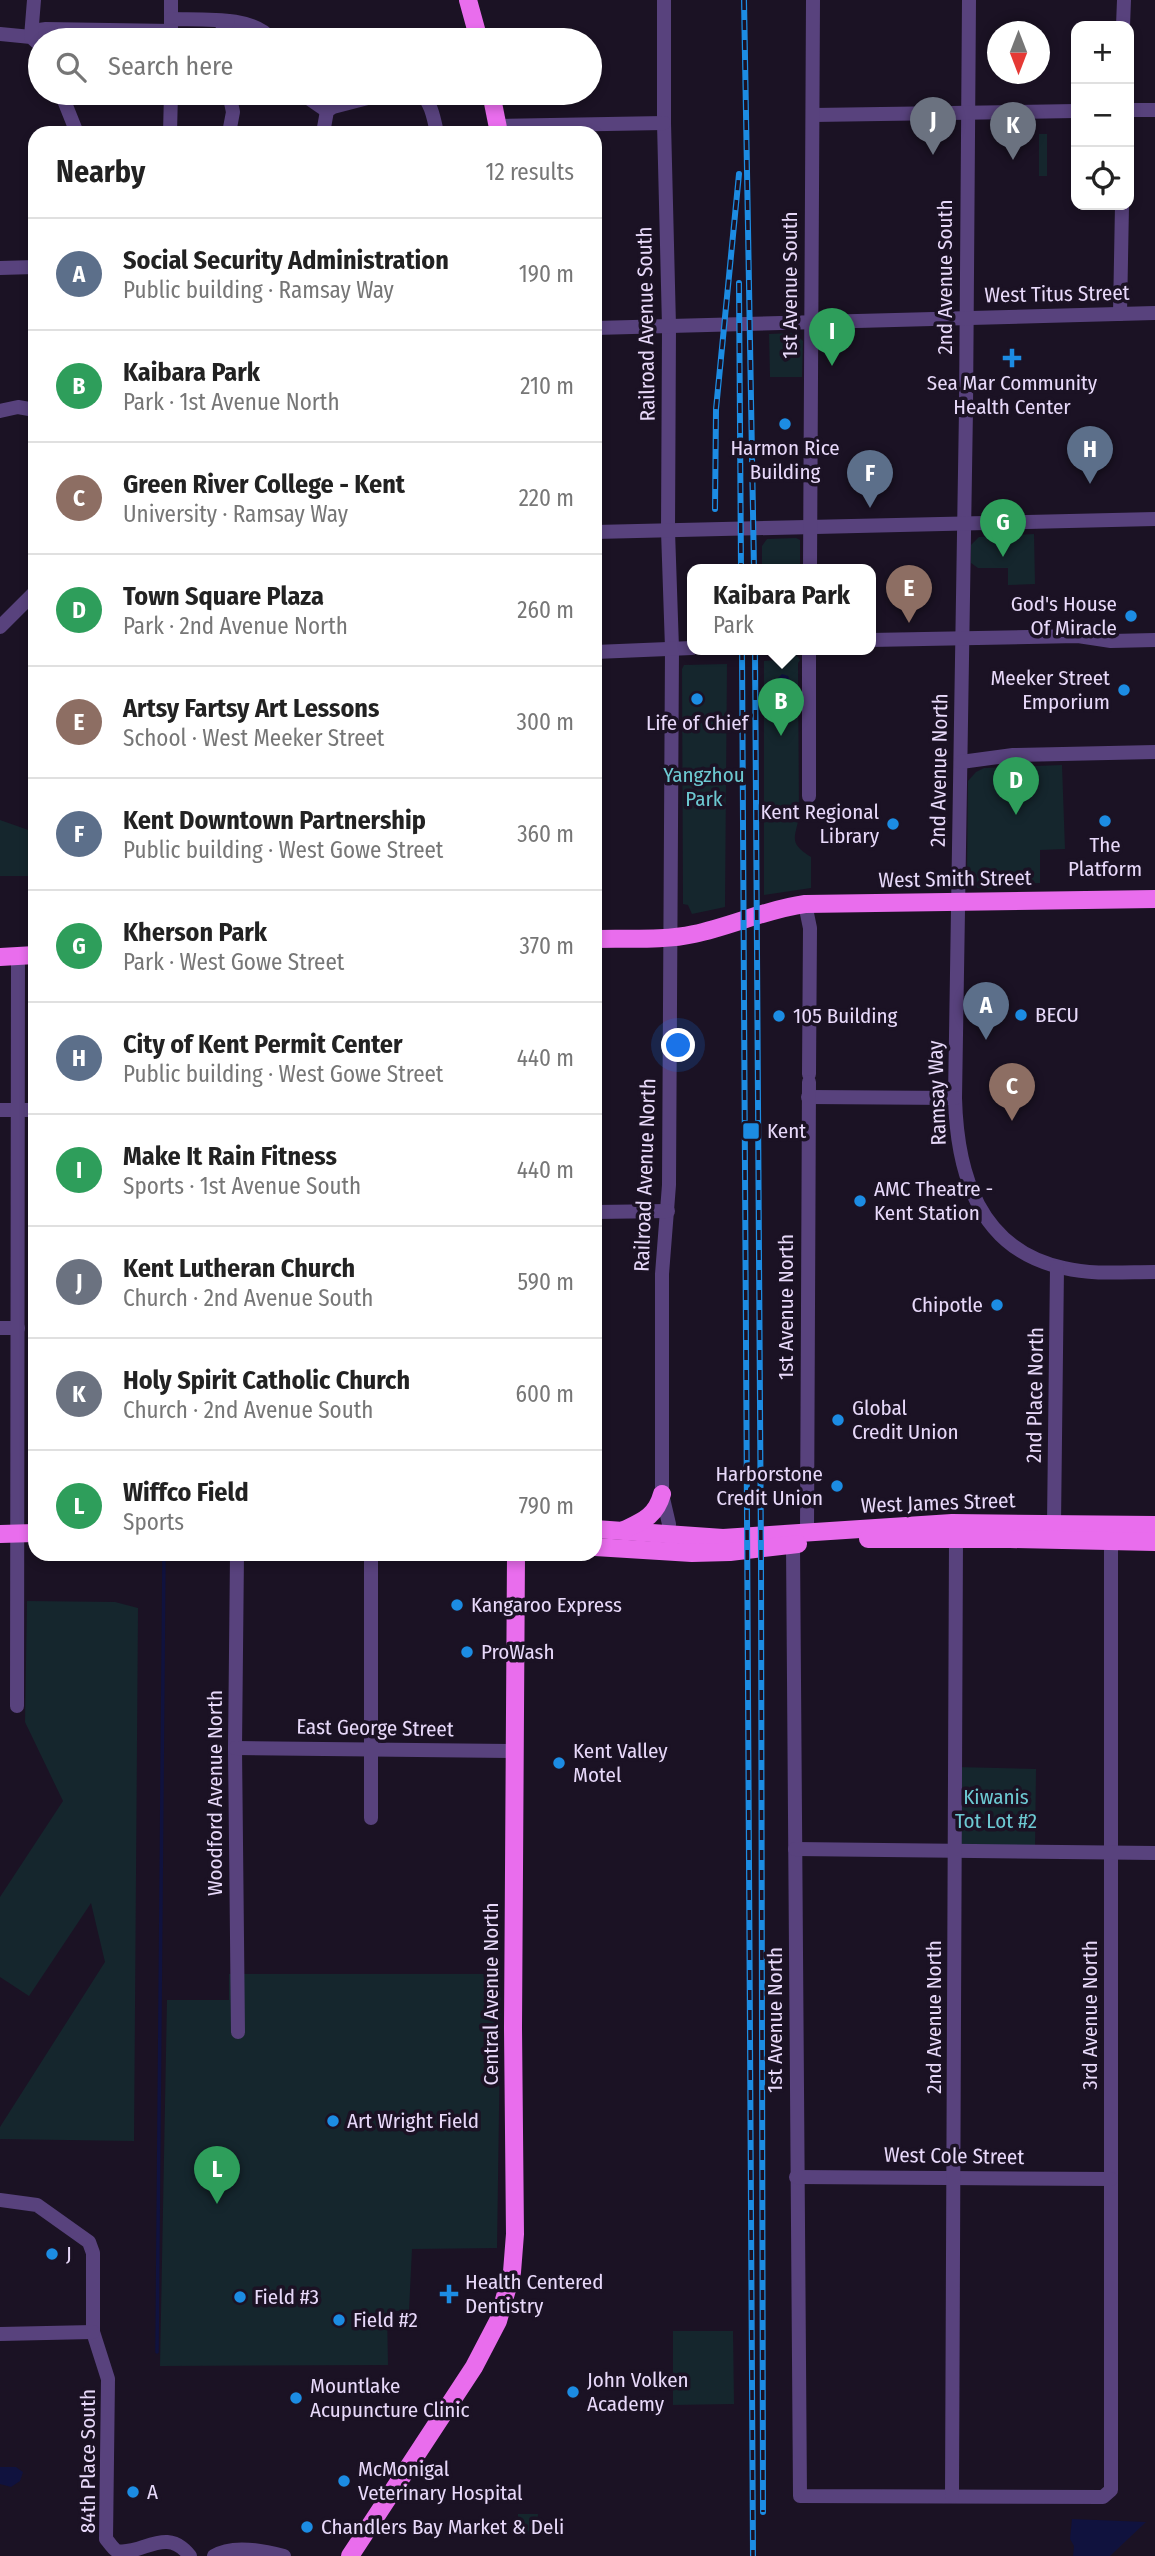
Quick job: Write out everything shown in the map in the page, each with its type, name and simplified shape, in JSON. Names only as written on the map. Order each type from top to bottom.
[{"type":"main road","points":[[468,0],[476,28]]},
{"type":"main road","points":[[493,105],[497,126]]},
{"type":"main road","name":"West Smith Street","points":[[602,939],[671,936],[710,930],[773,909],[805,904],[1155,899]]},
{"type":"main road","points":[[621,1531],[648,1518],[659,1505],[662,1494]]},
{"type":"main road","name":"West James Street","points":[[602,1530],[723,1538],[946,1524],[1155,1525]]},
{"type":"main road","points":[[990,1538],[1002,1531],[1047,1531],[1054,1524]]},
{"type":"main road","points":[[0,1534],[27,1533]]},
{"type":"main road","name":"West James Street","points":[[602,1547],[692,1553],[730,1552],[845,1539],[990,1538],[1155,1542]]},
{"type":"main road","name":"Central Avenue North","points":[[350,2556],[474,2367],[498,2321],[508,2289],[515,2234],[513,2040],[516,1561]]},
{"type":"street","points":[[34,0],[35,28]]},
{"type":"street","points":[[171,0],[171,28]]},
{"type":"street","name":"Railroad Avenue South","points":[[664,0],[671,648]]},
{"type":"street","name":"1st Avenue South","points":[[810,564],[813,0]]},
{"type":"street","name":"2nd Avenue South","points":[[961,639],[969,0]]},
{"type":"street","points":[[1123,21],[1124,0]]},
{"type":"street","points":[[223,28],[228,21]]},
{"type":"street","points":[[184,28],[228,21],[254,28]]},
{"type":"street","points":[[0,34],[28,39]]},
{"type":"street","points":[[66,105],[74,126]]},
{"type":"street","points":[[170,126],[171,105]]},
{"type":"street","points":[[230,126],[232,105]]},
{"type":"street","points":[[319,105],[327,111]]},
{"type":"street","points":[[327,111],[343,105]]},
{"type":"street","points":[[429,105],[435,126]]},
{"type":"street","points":[[1134,110],[1155,110]]},
{"type":"street","points":[[324,126],[327,111]]},
{"type":"street","points":[[813,114],[1071,111]]},
{"type":"street","points":[[598,126],[664,124]]},
{"type":"street","points":[[1121,314],[1122,210]]},
{"type":"street","points":[[0,268],[28,267]]},
{"type":"street","name":"West Titus Street","points":[[602,328],[1155,313]]},
{"type":"street","points":[[0,411],[18,407],[28,409]]},
{"type":"street","points":[[602,532],[1155,519]]},
{"type":"street","points":[[0,627],[28,599]]},
{"type":"street","points":[[876,640],[1078,636],[1111,641],[1155,640]]},
{"type":"street","name":"2nd Avenue North","points":[[958,902],[961,639]]},
{"type":"street","name":"Railroad Avenue North","points":[[668,1535],[669,1524],[662,1494],[662,1274],[668,1211],[671,648]]},
{"type":"street","points":[[602,652],[687,648]]},
{"type":"street","points":[[809,655],[809,796]]},
{"type":"street","points":[[961,762],[1013,755],[1155,752]]},
{"type":"street","name":"Ramsay Way","points":[[958,902],[956,1130],[960,1160],[975,1201],[995,1227],[1020,1250],[1057,1267],[1086,1272],[1155,1272]]},
{"type":"street","name":"1st Avenue North","points":[[805,904],[810,929],[807,1531]]},
{"type":"street","points":[[17,1706],[27,1533],[18,1328],[18,956]]},
{"type":"street","points":[[809,1084],[955,1098]]},
{"type":"street","points":[[0,1110],[28,1110]]},
{"type":"street","points":[[602,1212],[668,1211]]},
{"type":"street","name":"2nd Place North","points":[[1054,1524],[1057,1267]]},
{"type":"street","points":[[0,1328],[18,1328]]},
{"type":"street","name":"2nd Avenue North","points":[[951,2496],[956,1538]]},
{"type":"street","name":"3rd Avenue North","points":[[951,2496],[1102,2497],[1111,2490],[1111,1541]]},
{"type":"street","name":"1st Avenue North","points":[[793,1544],[800,2496],[951,2496]]},
{"type":"street","name":"Woodford Avenue North","points":[[237,1561],[235,1748],[238,2032]]},
{"type":"street","points":[[371,1561],[371,1818]]},
{"type":"street","name":"East George Street","points":[[235,1748],[515,1751]]},
{"type":"street","points":[[796,1849],[1155,1853]]},
{"type":"street","name":"West Cole Street","points":[[796,2177],[1111,2179]]},
{"type":"street","points":[[0,2200],[37,2205],[89,2242],[93,2253],[93,2332],[0,2334]]},
{"type":"street","name":"84th Place South","points":[[93,2332],[108,2379],[106,2539],[117,2551],[130,2554],[168,2544],[184,2549],[190,2556]]},
{"type":"street","points":[[214,2556],[222,2552],[250,2550],[284,2556]]},
{"type":"green space","points":[[1039,134],[1047,134],[1047,176],[1039,176]]},
{"type":"green space","points":[[794,333],[803,341],[802,377],[770,377],[769,334]]},
{"type":"green space","points":[[1034,534],[1035,584],[1008,585],[1008,568],[978,568],[971,563],[971,545],[979,537]]},
{"type":"green space","points":[[767,539],[800,540],[800,564],[762,564],[762,546]]},
{"type":"green space","points":[[796,655],[800,660],[799,815],[795,839],[803,852],[811,857],[811,888],[764,895],[764,661],[775,660],[776,656]]},
{"type":"green space","name":"Yangzhou Park","points":[[727,664],[725,907],[692,914],[688,905],[683,904],[682,669],[684,665]]},
{"type":"green space","points":[[1062,765],[1065,849],[1040,850],[1040,883],[992,885],[992,889],[973,885],[967,874],[968,781],[984,768]]},
{"type":"green space","points":[[0,820],[28,830],[28,876],[0,876]]},
{"type":"green space","points":[[27,1601],[115,1602],[138,1608],[134,2141],[0,2139],[0,2127],[105,1962],[91,1903],[29,1996],[0,1977],[0,1897],[63,1801],[25,1722]]},
{"type":"green space","name":"Kiwanis Tot Lot #2","points":[[956,1767],[1036,1769],[1035,1851],[956,1850]]},
{"type":"green space","points":[[229,1974],[501,1974],[497,2248],[412,2249],[409,2311],[387,2311],[388,2365],[160,2366],[167,2000],[229,2000]]},
{"type":"green space","points":[[673,2331],[733,2331],[734,2404],[673,2405]]},
{"type":"green space","points":[[518,2514],[538,2514],[533,2535],[517,2534]]},
{"type":"shaded area","points":[[782,674],[790,680],[788,688],[792,700],[788,705],[782,701],[778,691],[777,679]]},
{"type":"shaded area","points":[[0,2467],[16,2467],[23,2472],[20,2481],[11,2487],[0,2484]]},
{"type":"shaded area","points":[[1072,2519],[1146,2522],[1110,2556],[1073,2556],[1074,2546],[1070,2539]]},
{"type":"waterway","points":[[157,2352],[164,1561]]},
{"type":"railway","points":[[744,0],[754,564]]},
{"type":"railway","points":[[715,509],[716,409],[739,174]]},
{"type":"railway","points":[[739,283],[741,564]]},
{"type":"railway","points":[[742,655],[753,2556]]},
{"type":"railway","points":[[755,655],[763,2512]]},
{"type":"place","name":"Kent Lutheran Church","points":[[933,155]]},
{"type":"place","name":"Holy Spirit Catholic Church","points":[[1013,160]]},
{"type":"place","name":"Sea Mar Community Health Center","points":[[1012,358]]},
{"type":"place","name":"Make It Rain Fitness","points":[[832,366]]},
{"type":"place","name":"Harmon Rice Building","points":[[785,424]]},
{"type":"place","name":"City of Kent Permit Center","points":[[1090,484]]},
{"type":"place","name":"Kent Downtown Partnership","points":[[870,508]]},
{"type":"place","name":"Kherson Park","points":[[1003,557]]},
{"type":"place","name":"God's House Of Miracle","points":[[1131,616]]},
{"type":"place","name":"Artsy Fartsy Art Lessons","points":[[909,623]]},
{"type":"place","name":"Meeker Street Emporium","points":[[1124,690]]},
{"type":"place","name":"Life of Chief","points":[[697,699]]},
{"type":"place","name":"Kaibara Park","points":[[781,736]]},
{"type":"place","name":"Town Square Plaza","points":[[1016,815]]},
{"type":"place","name":"The Platform","points":[[1105,821]]},
{"type":"place","name":"Kent Regional Library","points":[[893,824]]},
{"type":"place","name":"BECU","points":[[1021,1015]]},
{"type":"place","name":"105 Building","points":[[779,1016]]},
{"type":"place","name":"Social Security Administration","points":[[986,1040]]},
{"type":"place","name":"Green River College - Kent","points":[[1012,1121]]},
{"type":"place","name":"Kent","points":[[751,1131]]},
{"type":"place","name":"AMC Theatre - Kent Station","points":[[860,1201]]},
{"type":"place","name":"Chipotle","points":[[997,1305]]},
{"type":"place","name":"Global Credit Union","points":[[838,1420]]},
{"type":"place","name":"Harborstone Credit Union","points":[[837,1486]]},
{"type":"place","name":"Kangaroo Express","points":[[457,1605]]},
{"type":"place","name":"ProWash","points":[[467,1652]]},
{"type":"place","name":"Kent Valley Motel","points":[[559,1763]]},
{"type":"place","name":"Art Wright Field","points":[[333,2121]]},
{"type":"place","name":"Wiffco Field","points":[[217,2204]]},
{"type":"place","name":"J","points":[[52,2254]]},
{"type":"place","name":"Health Centered Dentistry","points":[[449,2294]]},
{"type":"place","name":"Field #3","points":[[240,2297]]},
{"type":"place","name":"Field #2","points":[[339,2320]]},
{"type":"place","name":"John Volken Academy","points":[[573,2392]]},
{"type":"place","name":"Mountlake Acupuncture Clinic","points":[[296,2398]]},
{"type":"place","name":"McMonigal Veterinary Hospital","points":[[344,2481]]},
{"type":"place","name":"A","points":[[133,2492]]},
{"type":"place","name":"Chandlers Bay Market & Deli","points":[[307,2527]]}]
